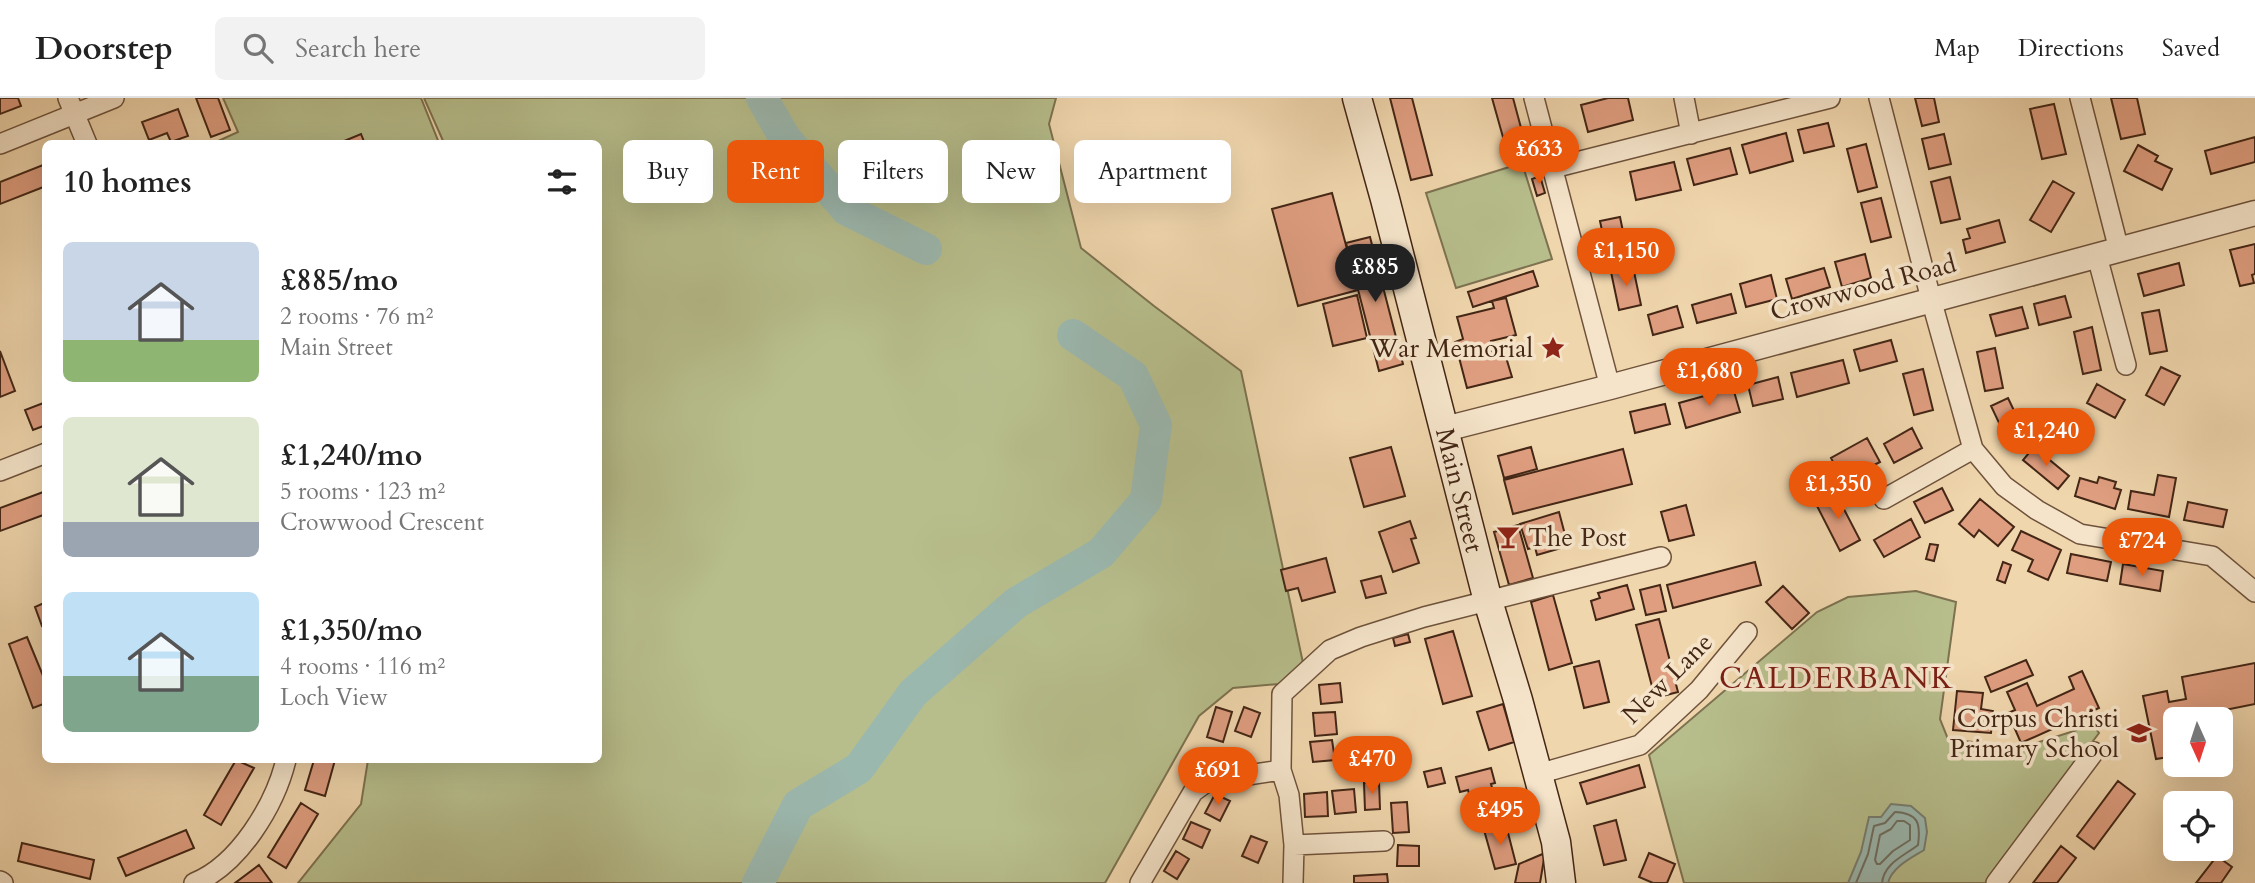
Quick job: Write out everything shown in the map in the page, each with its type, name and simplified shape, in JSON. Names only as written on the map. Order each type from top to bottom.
[{"type":"main road","name":"Main Street","points":[[1357,98],[1488,601],[1556,842],[1561,883]]},
{"type":"street","points":[[0,144],[72,106],[114,98]]},
{"type":"street","points":[[1534,98],[1610,387]]},
{"type":"street","points":[[1684,98],[1691,134]]},
{"type":"street","points":[[1553,168],[1830,98]]},
{"type":"street","points":[[1879,98],[1973,449],[2004,486],[2037,510],[2080,534],[2212,556],[2255,592]]},
{"type":"street","points":[[2080,98],[2126,365]]},
{"type":"street","points":[[72,106],[85,140]]},
{"type":"street","name":"Crowwood Road","points":[[1445,429],[2255,213]]},
{"type":"street","points":[[1884,499],[1973,449]]},
{"type":"street","points":[[0,471],[42,455]]},
{"type":"street","points":[[1293,883],[1294,845],[1289,795],[1281,770],[1282,694],[1323,655],[1361,637],[1424,617],[1661,557]]},
{"type":"street","name":"New Lane","points":[[1538,774],[1640,745],[1699,690],[1746,632]]},
{"type":"street","points":[[1996,883],[2094,752]]},
{"type":"street","points":[[194,883],[209,877],[247,842],[282,778],[285,763]]},
{"type":"street","points":[[1140,883],[1194,792],[1208,781],[1281,770]]},
{"type":"street","points":[[1294,845],[1384,841]]},
{"type":"green space","points":[[223,98],[421,98],[438,140],[220,140],[238,132]]},
{"type":"green space","points":[[424,98],[1056,98],[1049,124],[1053,140],[962,140],[962,203],[1060,203],[1060,167],[1081,248],[1241,371],[1303,663],[1279,684],[1233,688],[1199,716],[1105,883],[298,883],[361,804],[368,763],[602,763],[602,140],[443,140]]},
{"type":"green space","points":[[1522,163],[1552,259],[1456,288],[1426,193]]},
{"type":"green space","points":[[1916,591],[1956,602],[1940,719],[1948,739],[1998,745],[2004,753],[2093,725],[2099,733],[1986,883],[1684,883],[1649,755],[1817,612],[1848,597]]},
{"type":"water","points":[[1891,804],[1911,806],[1925,818],[1927,832],[1924,850],[1898,868],[1888,883],[1848,883],[1861,852],[1869,817],[1881,817]]},
{"type":"building","points":[[0,98],[18,98],[21,106],[0,114]]},
{"type":"building","points":[[196,98],[218,98],[230,130],[211,137]]},
{"type":"building","points":[[1390,98],[1412,98],[1432,175],[1411,180]]},
{"type":"building","points":[[1492,98],[1513,98],[1527,150],[1508,155]]},
{"type":"building","points":[[1608,98],[1628,98],[1633,120],[1588,132],[1581,105]]},
{"type":"building","points":[[1915,98],[1934,98],[1939,122],[1922,126]]},
{"type":"building","points":[[2111,98],[2137,98],[2145,134],[2121,139]]},
{"type":"building","points":[[2054,104],[2066,154],[2042,159],[2030,109]]},
{"type":"building","points":[[178,109],[188,136],[170,140],[167,133],[149,140],[142,122]]},
{"type":"building","points":[[1828,123],[1834,146],[1804,153],[1798,130]]},
{"type":"building","points":[[1786,133],[1793,161],[1750,173],[1742,145]]},
{"type":"building","points":[[361,134],[363,140],[347,140]]},
{"type":"building","points":[[1944,134],[1951,164],[1929,169],[1922,139]]},
{"type":"building","points":[[2255,137],[2255,162],[2211,174],[2205,151]]},
{"type":"building","points":[[1866,144],[1877,187],[1858,192],[1847,149]]},
{"type":"building","points":[[2138,145],[2158,156],[2155,161],[2172,169],[2162,190],[2124,171]]},
{"type":"building","points":[[1730,148],[1737,174],[1694,185],[1687,159]]},
{"type":"building","points":[[1674,162],[1681,190],[1636,200],[1630,172]]},
{"type":"building","points":[[42,165],[42,188],[0,204],[0,182]]},
{"type":"building","points":[[1540,176],[1545,193],[1537,196],[1532,179]]},
{"type":"building","points":[[1950,177],[1960,219],[1941,223],[1931,182]]},
{"type":"building","points":[[2053,181],[2074,193],[2051,232],[2030,220]]},
{"type":"building","points":[[1332,193],[1358,290],[1298,306],[1272,209]]},
{"type":"building","points":[[1881,198],[1891,237],[1871,242],[1861,203]]},
{"type":"building","points":[[1620,217],[1628,256],[1608,259],[1600,221]]},
{"type":"building","points":[[1999,220],[2005,242],[1966,253],[1963,240],[1970,238],[1967,229]]},
{"type":"building","points":[[1370,237],[1403,364],[1379,371],[1346,243]]},
{"type":"building","points":[[2255,244],[2255,274],[2252,275],[2254,283],[2240,286],[2230,250]]},
{"type":"building","points":[[1865,254],[1871,278],[1842,287],[1835,262]]},
{"type":"building","points":[[2179,263],[2184,285],[2144,296],[2138,274]]},
{"type":"building","points":[[1633,267],[1641,305],[1619,310],[1611,272]]},
{"type":"building","points":[[1824,268],[1830,287],[1792,299],[1786,279]]},
{"type":"building","points":[[1533,271],[1538,286],[1473,307],[1468,292]]},
{"type":"building","points":[[1771,275],[1777,299],[1746,307],[1740,284]]},
{"type":"building","points":[[1731,294],[1736,313],[1697,323],[1692,305]]},
{"type":"building","points":[[1357,295],[1367,338],[1333,346],[1323,304]]},
{"type":"building","points":[[2065,296],[2071,317],[2039,325],[2034,304]]},
{"type":"building","points":[[1506,298],[1516,335],[1491,341],[1494,351],[1487,353],[1488,358],[1505,354],[1512,377],[1467,388],[1455,342],[1463,339],[1457,317],[1494,308],[1492,301]]},
{"type":"building","points":[[1677,306],[1683,327],[1653,335],[1648,315]]},
{"type":"building","points":[[2022,307],[2028,328],[1996,336],[1990,315]]},
{"type":"building","points":[[2159,310],[2167,351],[2150,354],[2142,313]]},
{"type":"building","points":[[2092,327],[2101,370],[2083,374],[2074,332]]},
{"type":"building","points":[[1891,340],[1897,361],[1860,371],[1854,350]]},
{"type":"building","points":[[1995,348],[2003,388],[1985,391],[1977,352]]},
{"type":"building","points":[[0,351],[15,391],[0,397]]},
{"type":"building","points":[[1843,360],[1849,383],[1797,397],[1791,373]]},
{"type":"building","points":[[2161,367],[2180,376],[2164,405],[2146,395]]},
{"type":"building","points":[[1923,369],[1933,410],[1914,415],[1903,374]]},
{"type":"building","points":[[1778,377],[1783,399],[1753,406],[1748,385]]},
{"type":"building","points":[[2097,384],[2125,400],[2115,418],[2087,403]]},
{"type":"building","points":[[1733,388],[1740,412],[1686,428],[1679,403]]},
{"type":"building","points":[[2008,398],[2027,438],[2010,446],[1991,406]]},
{"type":"building","points":[[42,404],[42,427],[33,430],[25,410]]},
{"type":"building","points":[[1665,404],[1670,424],[1635,433],[1630,412]]},
{"type":"building","points":[[1912,428],[1922,448],[1894,463],[1884,444]]},
{"type":"building","points":[[1867,438],[1880,462],[1843,481],[1831,458]]},
{"type":"building","points":[[1391,447],[1405,496],[1364,507],[1350,458]]},
{"type":"building","points":[[1531,447],[1537,469],[1504,478],[1498,456]]},
{"type":"building","points":[[2034,447],[2069,476],[2058,489],[2023,460]]},
{"type":"building","points":[[1623,449],[1632,484],[1513,514],[1504,480]]},
{"type":"building","points":[[2158,475],[2176,478],[2169,517],[2128,509],[2131,491],[2154,495]]},
{"type":"building","points":[[2099,477],[2116,482],[2114,488],[2121,490],[2115,509],[2075,496],[2080,478],[2097,483]]},
{"type":"building","points":[[1942,488],[1953,510],[1925,523],[1914,502]]},
{"type":"building","points":[[42,492],[42,515],[0,531],[0,508]]},
{"type":"building","points":[[1835,492],[1860,540],[1840,551],[1815,502]]},
{"type":"building","points":[[1980,499],[2014,527],[1998,546],[1979,530],[1974,537],[1959,524]]},
{"type":"building","points":[[2188,502],[2227,510],[2223,527],[2184,520]]},
{"type":"building","points":[[1686,505],[1694,535],[1669,541],[1661,512]]},
{"type":"building","points":[[1559,512],[1568,546],[1537,555],[1535,547],[1528,549],[1520,524]]},
{"type":"building","points":[[1911,519],[1920,537],[1884,557],[1874,540]]},
{"type":"building","points":[[1410,521],[1416,538],[1411,539],[1419,563],[1393,572],[1379,532]]},
{"type":"building","points":[[1518,525],[1533,578],[1509,585],[1494,532]]},
{"type":"building","points":[[2021,531],[2061,550],[2048,580],[2028,571],[2033,560],[2012,550]]},
{"type":"building","points":[[1930,544],[1938,545],[1934,561],[1926,559]]},
{"type":"building","points":[[2071,554],[2111,562],[2107,581],[2067,573]]},
{"type":"building","points":[[1326,558],[1335,592],[1302,601],[1298,588],[1286,591],[1281,570]]},
{"type":"building","points":[[1755,562],[1761,585],[1673,608],[1667,585]]},
{"type":"building","points":[[2003,562],[2011,565],[2005,583],[1997,580]]},
{"type":"building","points":[[2123,564],[2163,571],[2160,591],[2120,584]]},
{"type":"building","points":[[1381,576],[1386,593],[1366,598],[1361,581]]},
{"type":"building","points":[[1627,585],[1634,609],[1596,620],[1591,601],[1600,598],[1598,593]]},
{"type":"building","points":[[1660,585],[1666,611],[1646,615],[1640,590]]},
{"type":"building","points":[[1783,586],[1809,613],[1792,629],[1766,602]]},
{"type":"building","points":[[1553,595],[1572,663],[1549,670],[1531,602]]},
{"type":"building","points":[[42,604],[42,626],[35,607]]},
{"type":"building","points":[[1659,619],[1678,692],[1655,698],[1636,625]]},
{"type":"building","points":[[1453,631],[1472,696],[1443,704],[1425,639]]},
{"type":"building","points":[[1408,634],[1410,642],[1395,646],[1393,638]]},
{"type":"building","points":[[27,637],[42,673],[42,705],[33,708],[9,644]]},
{"type":"building","points":[[2026,660],[2033,675],[1991,692],[1985,677]]},
{"type":"building","points":[[1599,661],[1609,702],[1584,708],[1574,667]]},
{"type":"building","points":[[2255,663],[2255,704],[2233,708],[2163,707],[2163,758],[2156,759],[2143,696],[2167,691],[2169,702],[2186,699],[2182,677]]},
{"type":"building","points":[[2082,671],[2099,708],[2021,743],[2008,713],[2015,710],[2007,692],[2027,683],[2037,706],[2074,689],[2069,677]]},
{"type":"building","points":[[1340,683],[1342,702],[1321,704],[1319,685]]},
{"type":"building","points":[[1957,691],[1983,693],[1981,709],[1993,711],[1991,733],[1953,730]]},
{"type":"building","points":[[1503,704],[1514,742],[1489,750],[1477,712]]},
{"type":"building","points":[[1216,707],[1232,712],[1223,742],[1207,737]]},
{"type":"building","points":[[1244,707],[1260,713],[1251,737],[1235,731]]},
{"type":"building","points":[[1335,712],[1337,734],[1315,736],[1313,713]]},
{"type":"building","points":[[1332,740],[1335,760],[1313,762],[1310,742]]},
{"type":"building","points":[[234,763],[254,768],[221,825],[204,815]]},
{"type":"building","points":[[313,763],[334,763],[325,796],[305,790]]},
{"type":"building","points":[[1639,765],[1645,787],[1587,804],[1580,783]]},
{"type":"building","points":[[1441,768],[1445,783],[1428,787],[1424,772]]},
{"type":"building","points":[[1491,768],[1495,799],[1472,804],[1468,790],[1460,792],[1456,777]]},
{"type":"building","points":[[2118,781],[2135,794],[2094,849],[2077,836]]},
{"type":"building","points":[[1379,782],[1380,809],[1365,810],[1364,783]]},
{"type":"building","points":[[1354,789],[1356,812],[1335,814],[1332,791]]},
{"type":"building","points":[[1327,792],[1328,816],[1305,817],[1304,794]]},
{"type":"building","points":[[1215,794],[1230,801],[1220,821],[1205,813]]},
{"type":"building","points":[[1407,802],[1409,832],[1393,833],[1391,803]]},
{"type":"building","points":[[301,803],[318,814],[286,868],[268,857]]},
{"type":"building","points":[[1616,820],[1626,860],[1604,865],[1594,826]]},
{"type":"building","points":[[1191,822],[1210,830],[1202,848],[1183,839]]},
{"type":"building","points":[[1506,825],[1516,864],[1495,869],[1484,830]]},
{"type":"building","points":[[186,830],[194,848],[126,876],[118,858]]},
{"type":"building","points":[[1251,836],[1267,842],[1258,863],[1242,856]]},
{"type":"building","points":[[22,843],[94,860],[90,879],[18,861]]},
{"type":"building","points":[[1398,845],[1419,846],[1419,866],[1397,866]]},
{"type":"building","points":[[2061,846],[2076,858],[2057,883],[2033,883]]},
{"type":"building","points":[[1176,851],[1189,859],[1177,879],[1164,871]]},
{"type":"building","points":[[1545,853],[1540,883],[1515,883],[1519,864]]},
{"type":"building","points":[[1649,853],[1675,864],[1667,883],[1653,883],[1639,877]]},
{"type":"building","points":[[2213,861],[2224,861],[2232,867],[2221,883],[2196,883]]},
{"type":"building","points":[[259,865],[272,883],[235,883]]},
{"type":"building","points":[[1387,874],[1388,883],[1354,883],[1354,876]]},
{"type":"waterway","points":[[762,98],[785,138],[847,210],[926,249]]},
{"type":"waterway","points":[[758,883],[798,805],[859,768],[913,693],[1016,603],[1101,553],[1146,500],[1156,425],[1133,376],[1073,335]]},
{"type":"place","name":"War Memorial","points":[[1553,348]]},
{"type":"place","name":"The Post","points":[[1508,537]]},
{"type":"place","name":"Corpus Christi Primary School","points":[[2139,733]]},
{"type":"district","name":"CALDERBANK","points":[[1837,678]]}]
